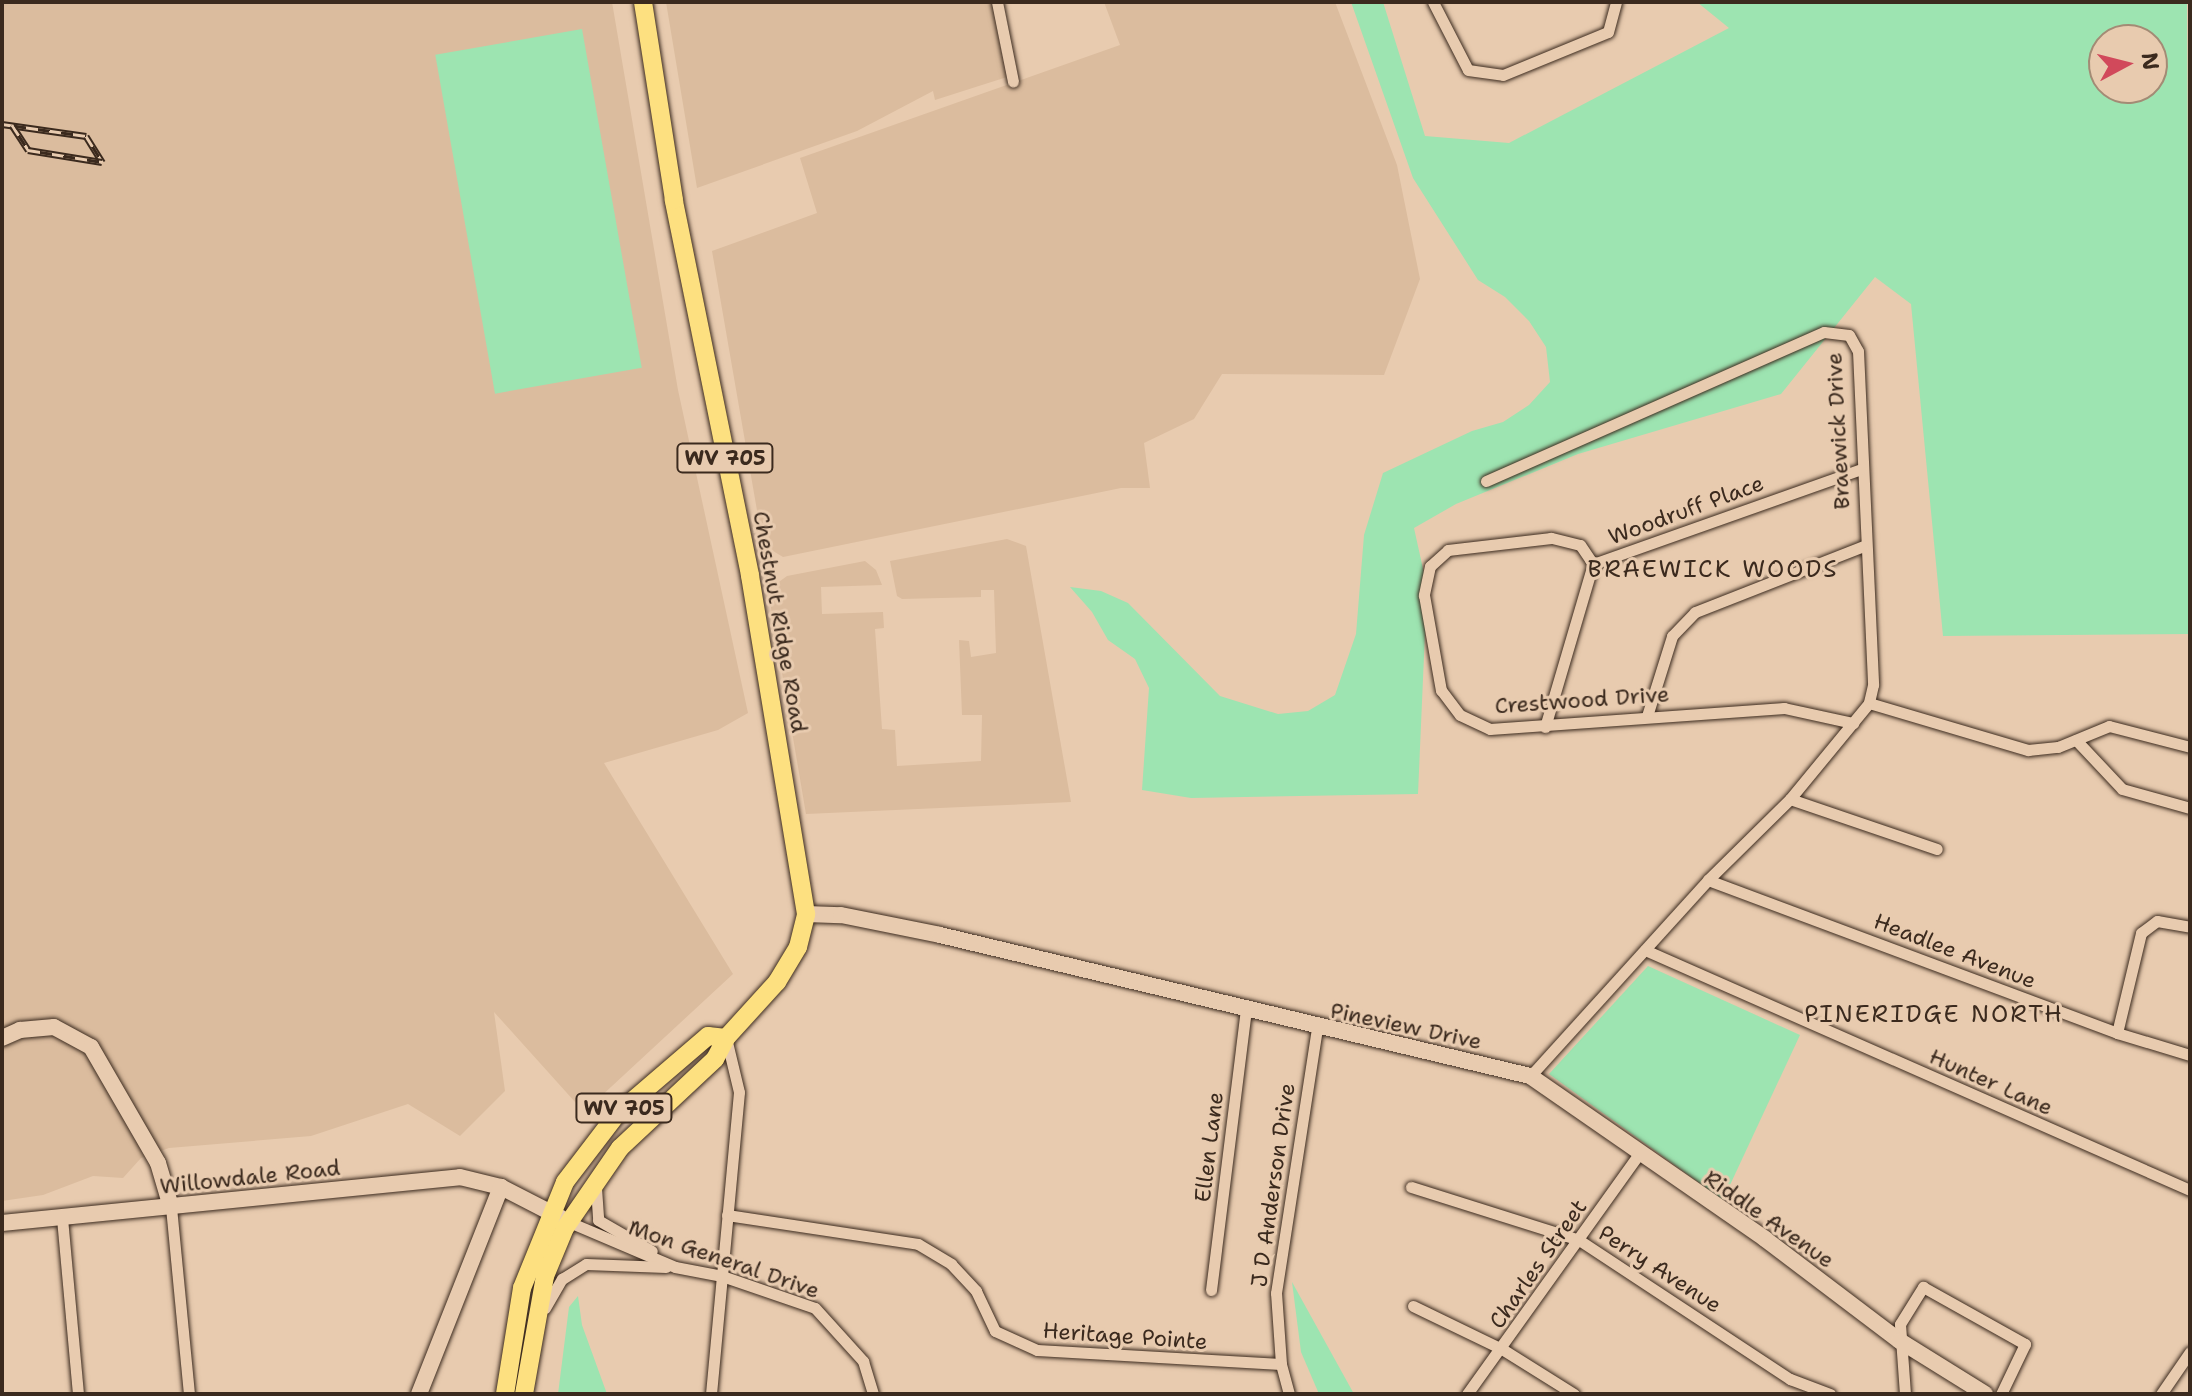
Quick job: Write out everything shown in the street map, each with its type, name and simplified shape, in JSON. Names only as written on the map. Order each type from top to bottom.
[{"type":"main road","name":"Chestnut Ridge Road","points":[[569,1222],[600,1174],[638,1128],[715,1059],[726,1038],[789,966],[806,914],[750,575],[674,200],[643,2]]},
{"type":"main road","name":"Chestnut Ridge Road","points":[[549,1212],[585,1152],[617,1114],[708,1036],[726,1038]]},
{"type":"main road","name":"WV 705","points":[[505,1394],[522,1288],[549,1212]]},
{"type":"main road","name":"WV 705","points":[[524,1394],[527,1353],[545,1276],[569,1222]]},
{"type":"street","points":[[997,2],[1013,81]]},
{"type":"street","points":[[1433,2],[1468,70],[1503,75],[1608,32],[1616,2]]},
{"type":"street","name":"Braewick Drive","points":[[1486,481],[1824,332],[1849,335],[1858,351],[1863,546],[1873,685],[1869,703]]},
{"type":"street","name":"Woodruff Place","points":[[1545,727],[1593,564],[1861,469]]},
{"type":"street","name":"Crestwood Drive","points":[[1593,564],[1580,545],[1551,538],[1448,550],[1430,566],[1424,595],[1441,690],[1460,715],[1490,729],[1784,708],[1853,723]]},
{"type":"street","points":[[1647,716],[1672,636],[1695,612],[1863,546]]},
{"type":"street","points":[[1530,1076],[1708,880],[1790,799],[1869,703],[2028,750],[2076,740],[2109,726],[2190,747]]},
{"type":"street","points":[[2076,740],[2122,789],[2190,808]]},
{"type":"street","points":[[1790,799],[1937,849]]},
{"type":"street","name":"Headlee Avenue","points":[[1708,880],[2117,1033],[2190,1055]]},
{"type":"street","name":"Pineview Drive","points":[[806,914],[841,915],[940,935],[1246,1008],[1317,1029],[1530,1076]]},
{"type":"street","points":[[2117,1033],[2141,933],[2157,921],[2190,927]]},
{"type":"street","name":"Hunter Lane","points":[[1645,950],[2190,1190]]},
{"type":"street","name":"Ellen Lane","points":[[1211,1290],[1246,1008]]},
{"type":"street","points":[[2,1038],[20,1030],[54,1027],[91,1047],[158,1163],[171,1207],[189,1394]]},
{"type":"street","name":"J D Anderson Drive","points":[[1289,1394],[1281,1364],[1276,1293],[1317,1029]]},
{"type":"street","points":[[711,1394],[739,1092],[726,1038]]},
{"type":"street","name":"Riddle Avenue","points":[[1530,1076],[1638,1155],[1765,1239],[1900,1341],[1985,1394]]},
{"type":"street","name":"Charles Street","points":[[1467,1394],[1638,1155]]},
{"type":"street","points":[[600,1174],[594,1202],[598,1220],[675,1267]]},
{"type":"street","name":"Willowdale Road","points":[[2,1223],[460,1177],[501,1187]]},
{"type":"street","points":[[419,1394],[501,1187],[569,1222]]},
{"type":"street","name":"Perry Avenue","points":[[1411,1187],[1579,1240],[1790,1379],[1830,1394]]},
{"type":"street","name":"Heritage Pointe","points":[[727,1215],[918,1244],[951,1264],[976,1291],[995,1331],[1037,1350],[1281,1364]]},
{"type":"street","points":[[62,1218],[78,1394]]},
{"type":"street","name":"Mon General Drive","points":[[569,1222],[675,1267],[722,1276],[815,1308],[863,1361],[873,1394]]},
{"type":"street","points":[[527,1353],[551,1295],[574,1269],[596,1261],[675,1267]]},
{"type":"street","points":[[1905,1394],[1900,1341],[1906,1311],[1923,1287],[2025,1344],[2001,1394]]},
{"type":"street","points":[[1413,1306],[1502,1349],[1574,1394]]},
{"type":"street","points":[[2161,1394],[2190,1352]]},
{"type":"shaded area","points":[[2,2],[612,2],[678,390],[748,713],[718,730],[604,763],[733,974],[584,1112],[494,1012],[505,1091],[460,1136],[408,1104],[311,1136],[169,1148],[141,1158],[123,1178],[93,1176],[43,1195],[2,1201]]},
{"type":"shaded area","points":[[666,2],[992,2],[1007,77],[935,100],[933,91],[857,131],[697,188]]},
{"type":"shaded area","points":[[1104,2],[1335,2],[1397,165],[1420,279],[1384,375],[1222,374],[1194,419],[1144,443],[1150,488],[1121,488],[783,557],[763,545],[712,251],[817,213],[800,158],[1120,45]]},
{"type":"shaded area","points":[[1007,539],[1026,546],[1071,802],[806,814],[768,590],[787,576],[865,561],[876,570],[882,585],[821,587],[822,614],[883,612],[884,628],[875,629],[882,729],[895,730],[897,766],[981,761],[982,715],[962,715],[959,640],[969,641],[971,657],[996,653],[994,590],[981,590],[981,597],[902,599],[897,596],[890,561]]},
{"type":"green space","points":[[1351,2],[1383,2],[1425,136],[1509,143],[1729,28],[1697,2],[2187,2],[2190,634],[1943,636],[1911,304],[1875,277],[1781,394],[1578,454],[1456,504],[1414,528],[1427,587],[1418,794],[1191,798],[1142,790],[1149,688],[1135,659],[1108,640],[1092,612],[1070,587],[1101,591],[1128,603],[1220,696],[1278,714],[1308,711],[1335,695],[1356,634],[1364,535],[1383,473],[1472,431],[1503,422],[1529,405],[1550,382],[1546,347],[1529,321],[1505,297],[1478,280],[1413,178]]},
{"type":"green space","points":[[582,29],[642,368],[495,394],[435,55]]},
{"type":"green space","points":[[1648,966],[1800,1035],[1723,1200],[1549,1074]]},
{"type":"green space","points":[[1292,1282],[1354,1394],[1319,1394],[1301,1352]]},
{"type":"green space","points":[[578,1296],[582,1325],[607,1394],[558,1394],[569,1307]]},
{"type":"railway","points":[[2,124],[86,136],[102,162]]},
{"type":"railway","points":[[12,125],[28,150],[102,162]]},
{"type":"district","name":"BRAEWICK WOODS","points":[[1713,570]]},
{"type":"district","name":"PINERIDGE NORTH","points":[[1934,1015]]}]
